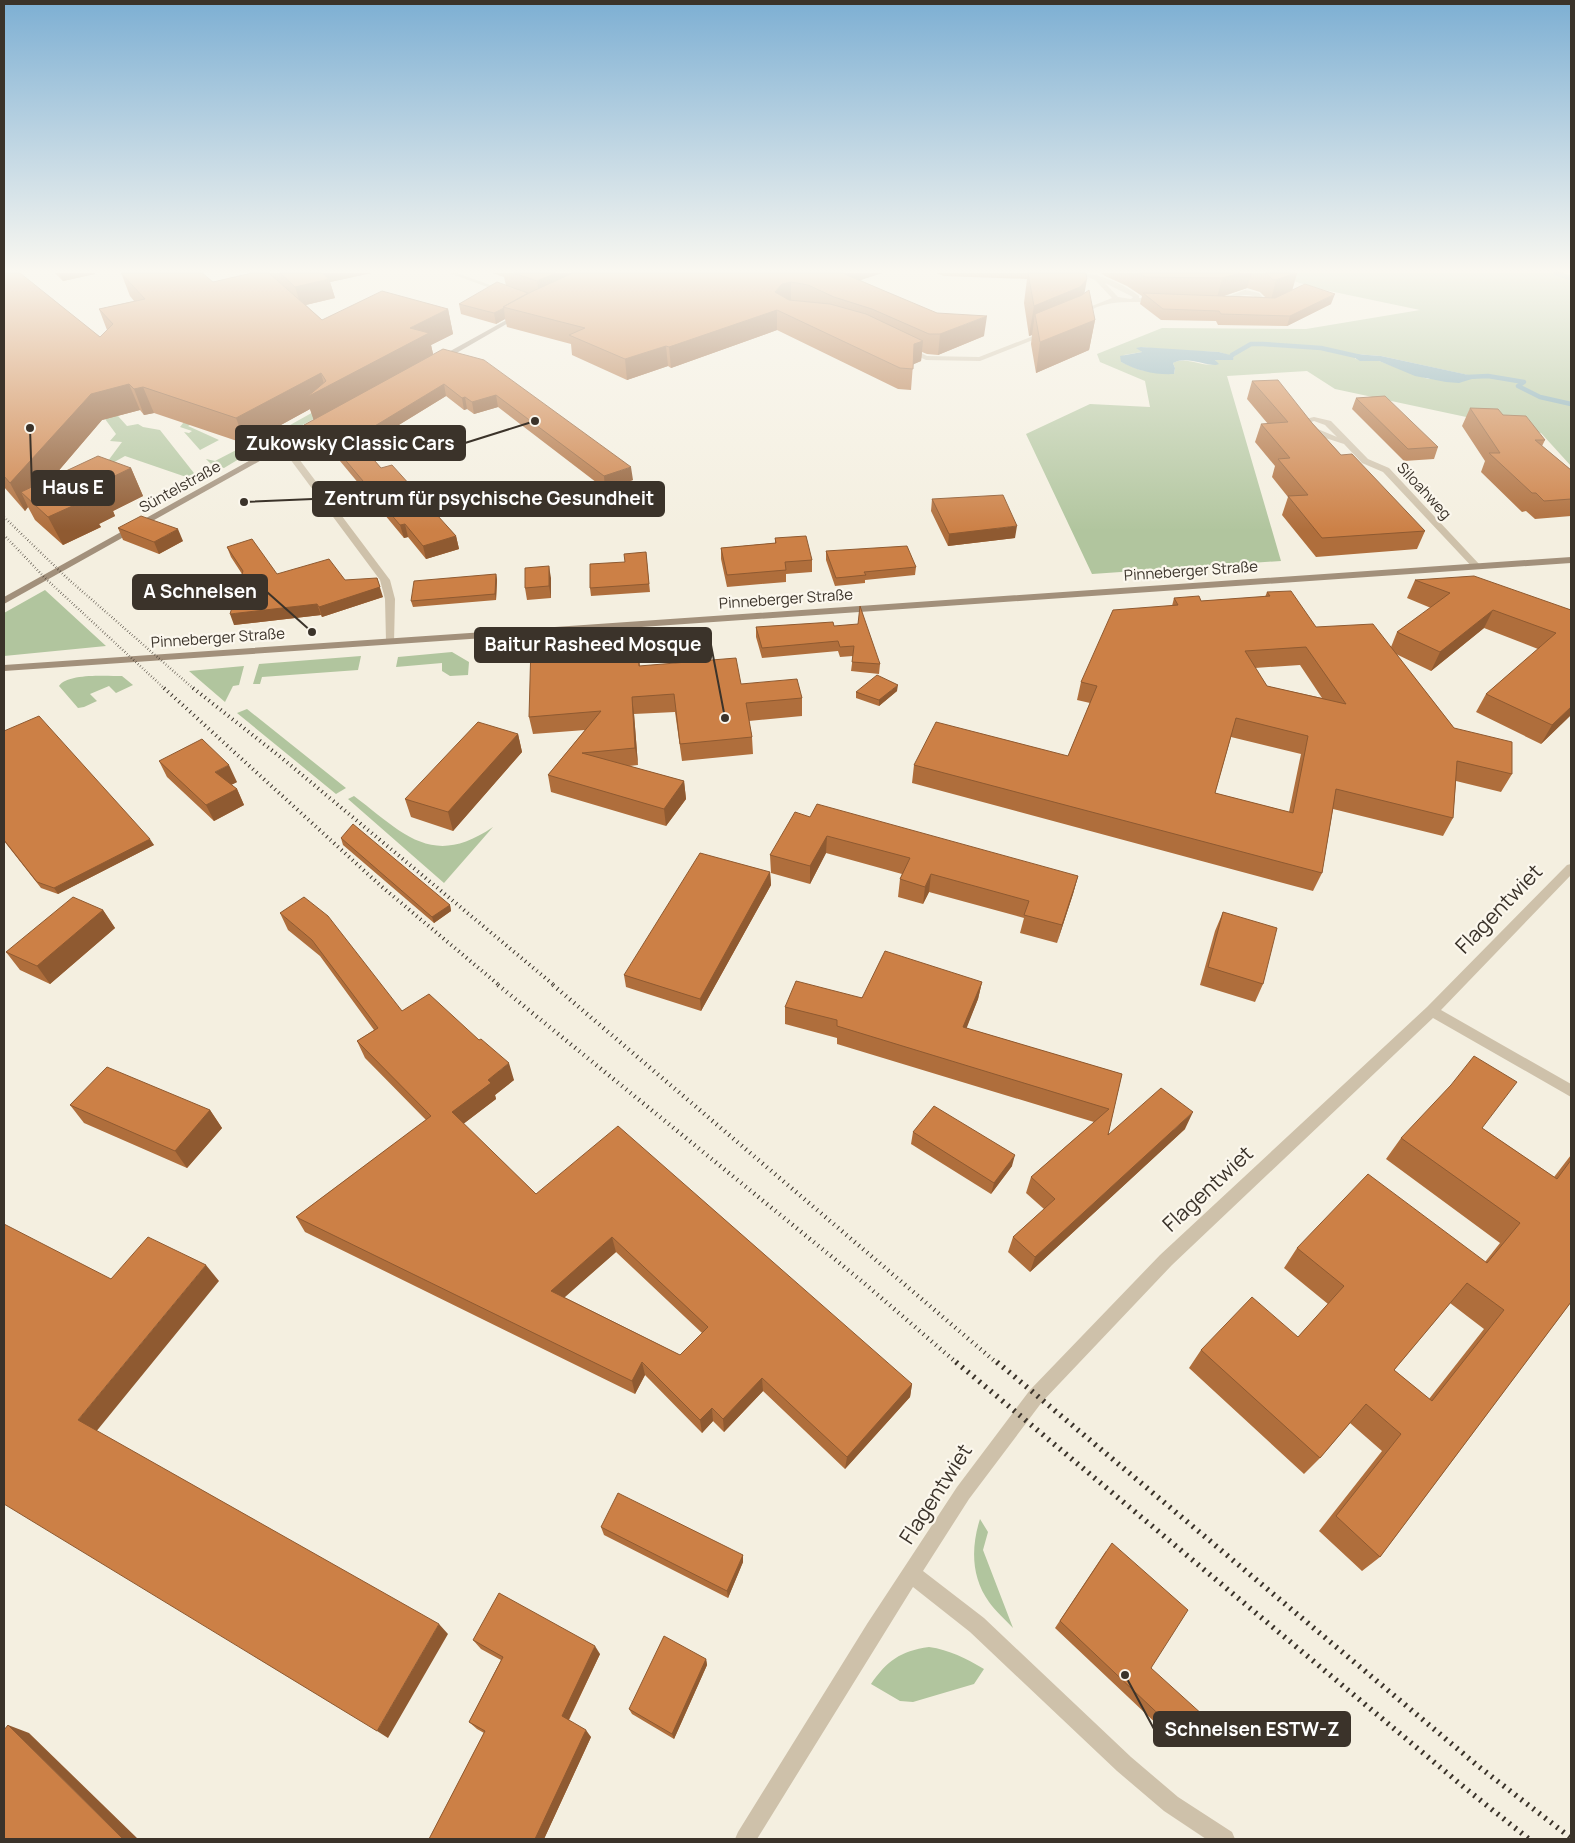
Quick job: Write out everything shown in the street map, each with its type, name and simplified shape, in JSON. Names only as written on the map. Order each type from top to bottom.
[{"type":"main road","points":[[428,365],[439,359]]},
{"type":"main road","name":"Süntelstraße","points":[[4,601],[330,420]]},
{"type":"main road","name":"Pinneberger Straße","points":[[4,668],[1571,560]]},
{"type":"street","name":"Siloahweg","points":[[1345,442],[1365,460],[1386,470],[1477,567]]},
{"type":"street","points":[[275,450],[292,457],[385,580],[390,599],[391,641]]},
{"type":"street","name":"Flagentwiet","points":[[745,1839],[874,1631],[963,1493],[1036,1396],[1166,1260],[1432,1012],[1571,868]]},
{"type":"street","points":[[1432,1012],[1571,1091]]},
{"type":"street","name":"Flagentwiet","points":[[912,1574],[977,1625],[1124,1764],[1171,1804],[1226,1839]]},
{"type":"green space","points":[[344,359],[383,359],[410,366],[250,454],[246,453],[236,458],[239,459],[224,468],[212,465],[206,459],[215,461],[242,447],[238,445],[240,444],[251,447],[390,369],[361,360],[314,384],[303,381],[287,386],[279,384],[264,388],[188,426],[219,440],[200,450],[184,432],[189,433],[192,431],[180,427],[187,418],[186,412],[191,411],[184,402]]},
{"type":"green space","points":[[1099,359],[1122,359],[1121,362],[1140,370],[1174,374],[1175,368],[1173,363],[1184,360],[1212,364],[1217,363],[1215,360],[1233,359],[1355,359],[1379,361],[1428,379],[1477,377],[1395,359],[1571,359],[1571,466],[1541,433],[1335,389],[1307,371],[1227,376],[1281,561],[1092,574],[1026,434],[1090,404],[1150,407],[1145,381],[1100,362]]},
{"type":"green space","points":[[97,408],[118,416],[127,426],[138,424],[143,427],[160,430],[201,482],[191,487],[183,484],[192,479],[125,456],[102,469],[122,442],[110,441],[116,434]]},
{"type":"green space","points":[[45,590],[106,646],[4,656],[4,613]]},
{"type":"green space","points":[[452,652],[469,662],[468,675],[450,676],[442,671],[442,663],[396,667],[398,657]]},
{"type":"green space","points":[[361,656],[358,670],[262,677],[260,684],[253,684],[259,664]]},
{"type":"green space","points":[[244,666],[239,685],[233,686],[225,702],[189,671]]},
{"type":"green space","points":[[122,676],[133,685],[116,693],[109,686],[90,694],[97,701],[78,708],[59,686],[63,682],[78,677]]},
{"type":"green space","points":[[247,709],[346,788],[336,794],[237,713]]},
{"type":"green space","points":[[354,796],[403,833],[419,841],[435,845],[452,845],[472,839],[493,827],[444,883],[348,799]]},
{"type":"green space","points":[[980,1519],[988,1532],[983,1550],[1013,1628],[991,1605],[979,1582],[974,1562],[974,1551]]},
{"type":"green space","points":[[929,1647],[957,1655],[984,1669],[974,1684],[913,1702],[900,1701],[871,1684],[895,1658],[910,1651]]},
{"type":"water","points":[[1121,359],[1233,359],[1215,360],[1219,364],[1216,365],[1184,360],[1178,361],[1173,363],[1175,368],[1174,374],[1147,372],[1121,362]]},
{"type":"water","points":[[1357,359],[1395,359],[1478,377],[1459,383],[1446,382],[1415,376],[1379,361],[1360,361]]},
{"type":"building","points":[[4,359],[379,359],[307,397],[326,381],[321,373],[236,418],[143,387],[134,389],[129,384],[91,394],[10,483],[4,476]]},
{"type":"building","points":[[425,359],[480,359],[631,467],[604,476],[496,395],[472,402],[465,397],[462,398],[444,384],[355,438],[381,468],[392,465],[456,536],[423,546],[405,524],[400,525],[321,431],[304,425]]},
{"type":"building","points":[[881,359],[913,359],[913,369],[900,368]]},
{"type":"building","points":[[1278,380],[1312,423],[1341,455],[1352,454],[1425,531],[1322,538],[1288,496],[1308,495],[1278,459],[1290,458],[1261,424],[1288,422],[1252,381]]},
{"type":"building","points":[[1385,396],[1438,447],[1408,449],[1356,398]]},
{"type":"building","points":[[1470,408],[1498,409],[1503,415],[1526,416],[1545,440],[1535,440],[1571,470],[1571,499],[1544,501],[1536,493],[1532,493],[1489,453],[1500,453]]},
{"type":"building","points":[[98,456],[131,468],[96,485],[102,488],[86,496],[88,499],[48,517],[21,492]]},
{"type":"building","points":[[1003,495],[1017,526],[949,534],[932,499]]},
{"type":"building","points":[[141,516],[178,529],[154,542],[118,528]]},
{"type":"building","points":[[806,536],[812,560],[785,562],[786,570],[727,575],[721,548],[776,543],[775,538]]},
{"type":"building","points":[[252,539],[277,574],[329,559],[345,580],[377,578],[380,587],[319,607],[317,604],[230,614],[243,571],[227,547]]},
{"type":"building","points":[[907,546],[916,567],[864,572],[866,575],[836,578],[826,551]]},
{"type":"building","points":[[646,552],[649,584],[590,588],[590,564],[625,562],[624,554]]},
{"type":"building","points":[[549,566],[549,586],[525,588],[525,568]]},
{"type":"building","points":[[496,574],[495,594],[411,601],[414,581]]},
{"type":"building","points":[[1474,576],[1571,610],[1571,707],[1552,725],[1486,694],[1556,633],[1493,610],[1440,652],[1397,632],[1450,593],[1415,580]]},
{"type":"building","points":[[1291,591],[1316,627],[1373,624],[1454,728],[1512,742],[1512,774],[1457,761],[1453,818],[1336,789],[1322,873],[914,765],[936,722],[1068,756],[1097,686],[1081,682],[1113,610],[1178,605],[1174,598],[1199,596],[1201,601],[1270,596],[1267,592]],"holes":[[[1306,647],[1346,704],[1267,686],[1245,651]],[[1236,718],[1308,736],[1293,813],[1215,793]]]},
{"type":"building","points":[[860,606],[880,664],[852,662],[854,646],[840,647],[838,641],[762,648],[756,627],[833,622],[834,626],[858,624]]},
{"type":"building","points":[[637,637],[639,666],[736,658],[741,684],[797,679],[802,698],[746,703],[752,737],[680,744],[674,694],[632,697],[635,748],[582,753],[684,781],[664,809],[548,775],[601,711],[529,717],[531,644]]},
{"type":"building","points":[[877,675],[898,685],[879,700],[856,692]]},
{"type":"building","points":[[39,716],[150,839],[54,888],[37,882],[4,840],[4,731]]},
{"type":"building","points":[[478,722],[518,734],[448,812],[405,799]]},
{"type":"building","points":[[202,739],[229,765],[215,772],[237,789],[206,805],[159,761]]},
{"type":"building","points":[[817,804],[1078,876],[1062,925],[1024,915],[1029,901],[931,874],[925,887],[900,879],[910,858],[827,836],[810,866],[770,855],[795,812],[810,817]]},
{"type":"building","points":[[353,824],[450,905],[432,917],[341,838]]},
{"type":"building","points":[[700,853],[770,872],[700,999],[624,975]]},
{"type":"building","points":[[73,897],[103,910],[37,966],[6,952]]},
{"type":"building","points":[[304,897],[328,916],[402,1011],[429,994],[479,1040],[481,1039],[509,1063],[488,1080],[491,1083],[452,1112],[536,1194],[618,1126],[912,1384],[847,1457],[762,1378],[723,1419],[712,1408],[700,1420],[642,1362],[632,1381],[296,1217],[431,1116],[357,1041],[378,1028],[312,940],[280,913]],"holes":[[[612,1237],[708,1327],[680,1355],[551,1291]]]},
{"type":"building","points":[[1223,912],[1277,928],[1263,984],[1208,967]]},
{"type":"building","points":[[885,951],[982,982],[963,1027],[1122,1074],[1108,1135],[1161,1088],[1193,1112],[1035,1257],[1013,1237],[1055,1199],[1031,1177],[1109,1109],[837,1026],[837,1020],[785,1007],[796,981],[862,998]]},
{"type":"building","points":[[1474,1056],[1517,1082],[1482,1128],[1557,1179],[1571,1160],[1571,1302],[1380,1557],[1336,1516],[1401,1434],[1366,1404],[1320,1458],[1201,1350],[1252,1297],[1298,1337],[1344,1286],[1297,1248],[1368,1174],[1487,1263],[1520,1223],[1401,1138],[1451,1085]],"holes":[[[1467,1283],[1504,1310],[1432,1401],[1394,1370]]]},
{"type":"building","points":[[107,1067],[210,1110],[175,1151],[70,1105]]},
{"type":"building","points":[[934,1106],[1015,1155],[994,1183],[913,1132]]},
{"type":"building","points":[[4,1224],[111,1279],[148,1237],[206,1265],[78,1420],[439,1624],[377,1731],[4,1504]]},
{"type":"building","points":[[618,1493],[743,1555],[727,1591],[601,1527]]},
{"type":"building","points":[[1112,1543],[1188,1610],[1151,1668],[1204,1716],[1188,1742],[1060,1621]]},
{"type":"building","points":[[499,1593],[595,1646],[562,1716],[586,1730],[535,1839],[429,1839],[485,1731],[469,1722],[503,1657],[473,1640]]},
{"type":"building","points":[[664,1636],[706,1659],[672,1734],[629,1709]]},
{"type":"building","points":[[8,1725],[123,1839],[4,1839],[4,1730]]},
{"type":"waterway","points":[[1467,377],[1488,376],[1524,382],[1518,386],[1540,397],[1571,404]]},
{"type":"railway","points":[[4,517],[67,578],[195,690]]},
{"type":"railway","points":[[4,535],[45,578],[166,690]]},
{"type":"railway","points":[[164,688],[381,886],[500,986]]},
{"type":"railway","points":[[193,688],[283,759],[555,986]]},
{"type":"railway","points":[[498,985],[864,1283],[958,1364]]},
{"type":"railway","points":[[553,985],[998,1364]]},
{"type":"railway","points":[[956,1362],[1465,1788],[1529,1839]]},
{"type":"railway","points":[[997,1362],[1478,1766],[1571,1838]]},
{"type":"place","name":"Zukowsky Classic Cars","points":[[535,421]]},
{"type":"place","name":"Haus E","points":[[30,428]]},
{"type":"place","name":"Zentrum für psychische Gesundheit","points":[[244,502]]},
{"type":"place","name":"A Schnelsen","points":[[312,632]]},
{"type":"place","name":"Baitur Rasheed Mosque","points":[[725,718]]},
{"type":"place","name":"Schnelsen ESTW-Z","points":[[1125,1675]]}]
